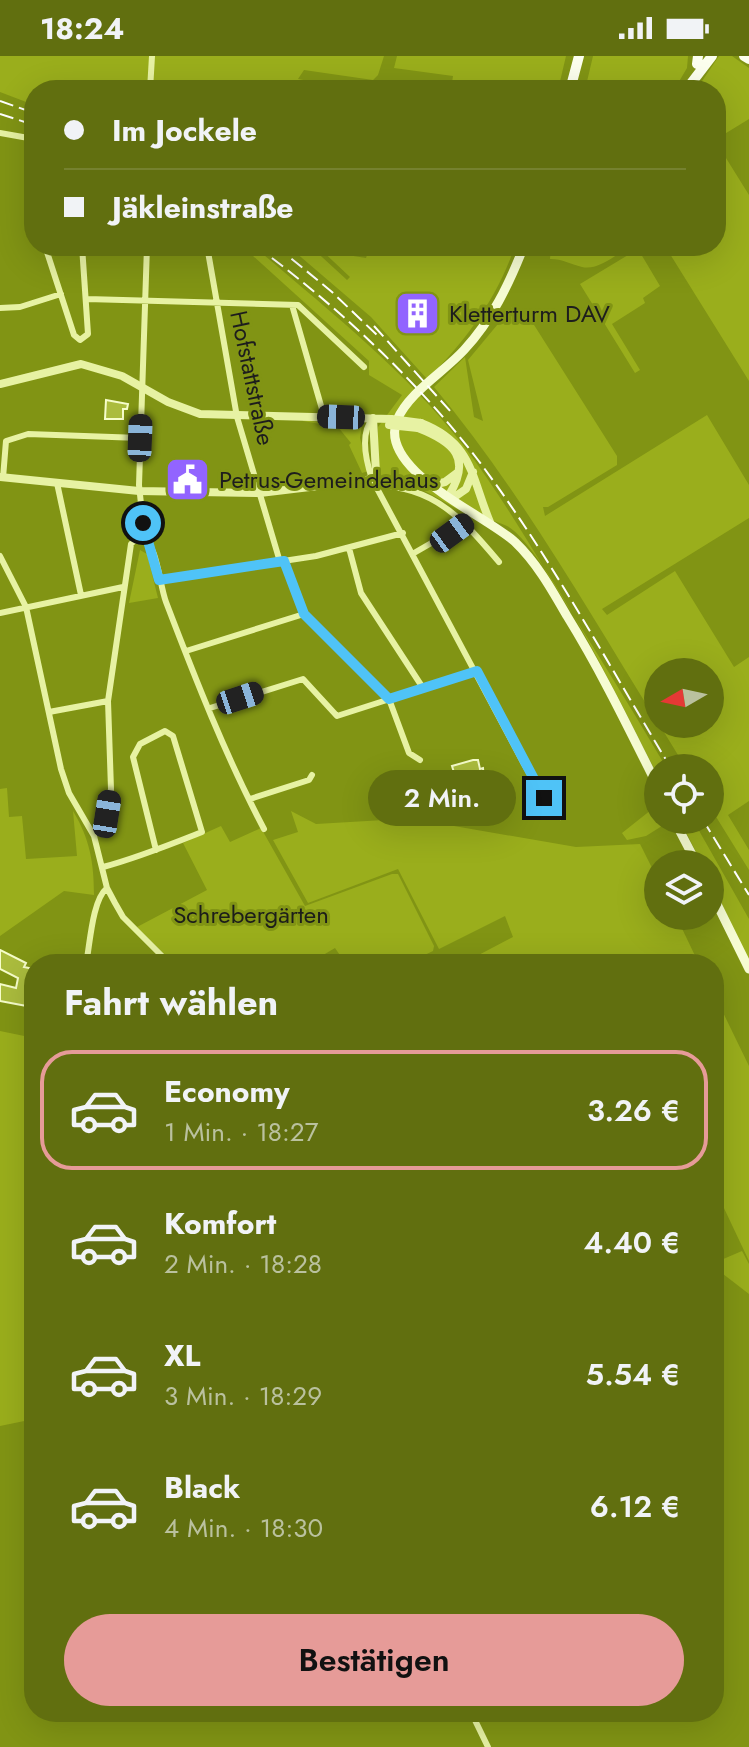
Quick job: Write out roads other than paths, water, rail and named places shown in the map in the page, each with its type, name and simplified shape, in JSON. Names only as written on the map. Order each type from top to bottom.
[{"type":"main road","points":[[573,80],[579,56]]},
{"type":"main road","points":[[698,63],[712,56]]},
{"type":"main road","points":[[744,56],[749,59]]},
{"type":"main road","points":[[520,256],[487,324],[403,411],[395,429],[398,451],[413,470],[490,522],[531,559],[603,676],[644,759]]},
{"type":"main road","points":[[724,918],[749,969]]},
{"type":"street","points":[[151,80],[152,56]]},
{"type":"street","points":[[0,133],[24,137]]},
{"type":"street","points":[[48,256],[74,335],[80,340],[88,334],[83,256]]},
{"type":"street","points":[[94,836],[107,814],[112,774],[108,701],[123,587],[131,544],[141,534],[144,518],[139,491],[147,256]]},
{"type":"street","name":"Hofstattstraße","points":[[209,256],[237,417],[282,561],[304,614],[389,699],[409,753],[420,760]]},
{"type":"street","points":[[0,308],[20,307],[61,294]]},
{"type":"street","points":[[87,299],[292,305],[307,310],[364,367]]},
{"type":"street","points":[[292,305],[324,416]]},
{"type":"street","points":[[296,322],[307,310]]},
{"type":"street","points":[[0,384],[76,363],[104,368],[191,412],[237,417],[373,418],[420,426],[454,442],[471,464],[490,522]]},
{"type":"street","points":[[373,418],[375,483]]},
{"type":"street","points":[[373,418],[368,423],[365,439],[375,483],[525,766],[551,810],[560,817]]},
{"type":"street","points":[[376,443],[381,430],[390,422]]},
{"type":"street","points":[[420,426],[451,446],[459,460],[460,469],[451,497]]},
{"type":"street","points":[[140,438],[28,434],[14,437],[6,441],[2,477],[139,491],[260,493],[375,483],[415,489],[466,523],[499,562]]},
{"type":"street","points":[[432,485],[445,482],[460,469]]},
{"type":"street","points":[[451,497],[466,489],[473,472]]},
{"type":"street","points":[[57,483],[81,595]]},
{"type":"street","points":[[414,553],[466,523]]},
{"type":"street","points":[[159,580],[282,561],[349,548],[403,533]]},
{"type":"street","points":[[141,534],[148,541],[186,651],[264,829]]},
{"type":"street","points":[[349,548],[361,593],[423,688]]},
{"type":"street","points":[[0,556],[26,607],[69,793],[94,836],[107,888],[123,917],[160,954]]},
{"type":"street","points":[[0,613],[123,587]]},
{"type":"street","points":[[186,651],[304,614]]},
{"type":"street","points":[[210,708],[299,679],[307,681],[337,716],[477,671]]},
{"type":"street","points":[[49,712],[108,701]]},
{"type":"street","points":[[103,867],[156,850],[203,830],[173,736],[165,731],[140,744],[133,757],[156,850]]},
{"type":"street","points":[[250,799],[309,780],[312,775]]},
{"type":"street","points":[[88,954],[97,903],[107,888]]},
{"type":"street","points":[[476,1722],[488,1747]]},
{"type":"railway","points":[[0,101],[24,109]]},
{"type":"railway","points":[[0,114],[24,122]]},
{"type":"railway","points":[[269,256],[374,345],[429,401],[478,460],[554,572],[663,754]]},
{"type":"railway","points":[[288,256],[378,336]]},
{"type":"railway","points":[[374,326],[451,412]]},
{"type":"railway","points":[[712,834],[749,895]]},
{"type":"place","name":"Kletterturm DAV","points":[[418,314]]},
{"type":"place","name":"Petrus-Gemeindehaus","points":[[188,480]]},
{"type":"park label","name":"Schrebergärten","points":[[251,915]]}]
